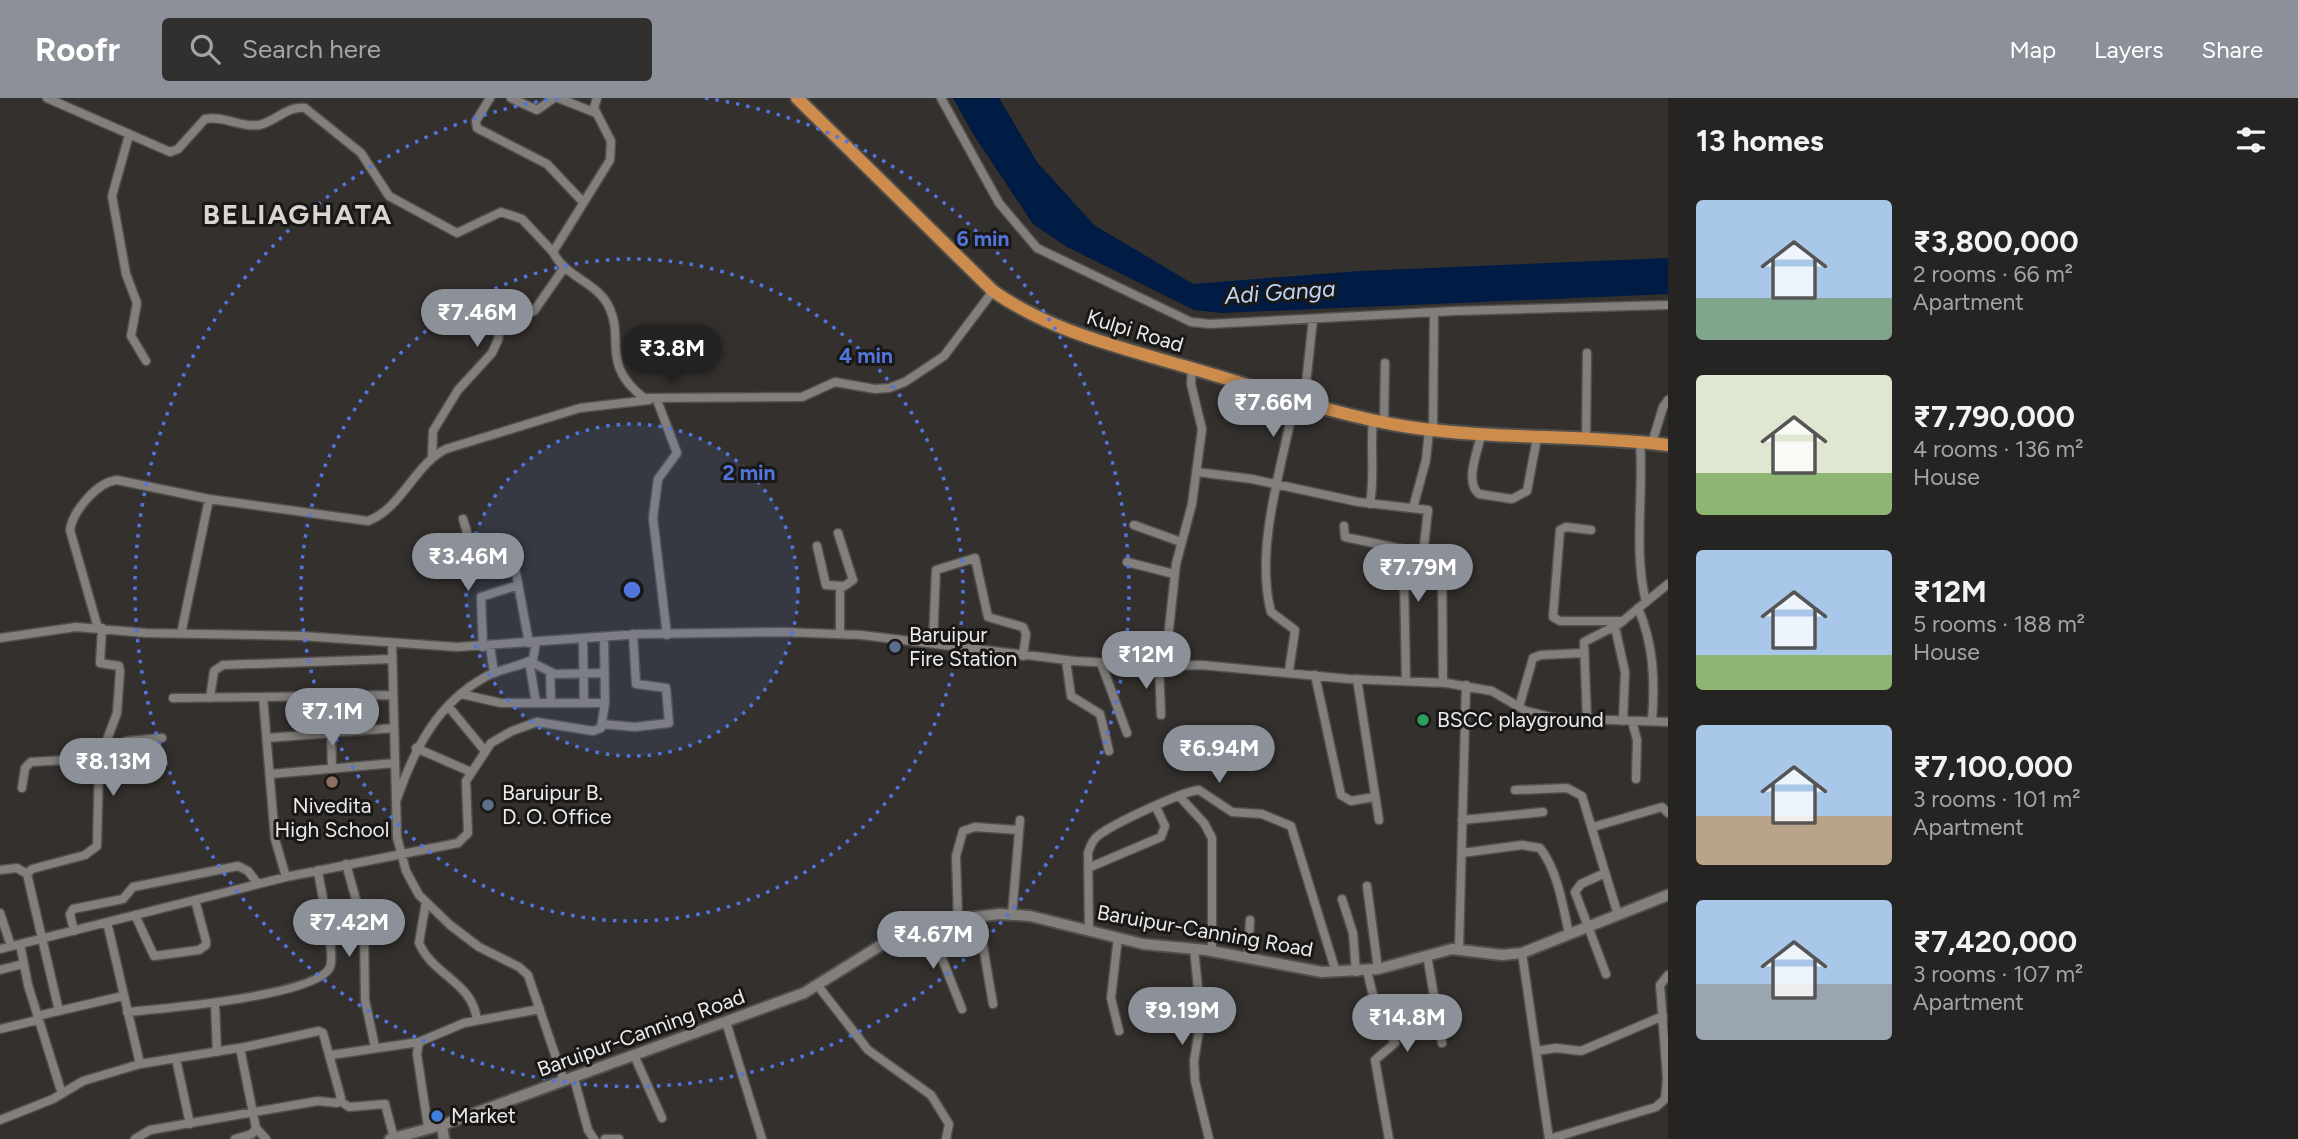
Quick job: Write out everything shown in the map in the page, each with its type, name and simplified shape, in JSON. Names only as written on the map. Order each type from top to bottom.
[{"type":"main road","name":"Kulpi Road","points":[[797,98],[993,291],[1021,310],[1067,330],[1300,401],[1378,421],[1481,435],[1668,445]]},
{"type":"main road","name":"Baruipur-Canning Road","points":[[392,1138],[442,1125],[569,1080],[818,986],[884,941],[928,923],[978,917],[1030,916],[1143,944],[1212,951],[1336,972],[1367,971],[1459,949],[1502,955],[1522,953],[1668,895]]},
{"type":"main road","points":[[442,1125],[444,1139]]},
{"type":"street","points":[[47,98],[170,152],[178,149],[205,119],[217,118],[259,125],[295,108],[305,108],[361,153],[377,181],[394,198],[457,233],[498,212],[518,216],[553,252],[564,268],[606,301],[611,311],[618,366],[637,393],[653,400],[677,453],[659,475],[653,507],[653,532],[667,635]]},
{"type":"street","points":[[490,98],[476,121],[477,128],[541,160],[583,202]]},
{"type":"street","points":[[511,98],[538,110],[556,98],[596,113]]},
{"type":"street","points":[[553,252],[606,169],[611,151],[609,136],[596,113],[594,104],[597,98]]},
{"type":"street","points":[[941,98],[1003,210],[1030,241],[1048,255],[1170,314],[1197,323],[1668,305]]},
{"type":"street","points":[[129,135],[112,196],[126,274],[137,303],[131,337],[146,361]]},
{"type":"street","points":[[432,458],[433,431],[458,390],[492,353],[498,340],[502,316],[510,311],[526,314],[534,311],[564,268]]},
{"type":"street","points":[[27,874],[32,869],[89,853],[97,846],[101,755],[117,713],[120,671],[119,666],[100,663],[100,628],[70,530],[73,519],[93,493],[106,482],[117,480],[209,499],[368,522],[383,513],[432,458],[454,445],[580,408],[653,400],[802,397],[835,382],[875,389],[896,386],[944,356],[993,291]]},
{"type":"street","points":[[1413,508],[1431,430],[1434,312]]},
{"type":"street","points":[[1289,671],[1296,630],[1271,612],[1268,585],[1269,543],[1278,484],[1300,401],[1313,319]]},
{"type":"street","points":[[1586,439],[1587,353]]},
{"type":"street","points":[[1370,504],[1375,477],[1370,450],[1378,421],[1385,363]]},
{"type":"street","points":[[1161,715],[1162,666],[1174,574],[1197,472],[1202,429],[1191,384],[1192,368]]},
{"type":"street","points":[[1652,721],[1654,682],[1639,572],[1646,443],[1668,400]]},
{"type":"street","points":[[1481,435],[1473,488],[1479,494],[1512,499],[1527,491],[1537,438]]},
{"type":"street","points":[[1197,472],[1278,484],[1370,504],[1429,511],[1422,564]]},
{"type":"street","points":[[180,634],[209,499]]},
{"type":"street","points":[[463,519],[476,557],[487,567],[512,569],[532,643],[529,661],[536,703]]},
{"type":"street","points":[[1134,525],[1181,542]]},
{"type":"street","points":[[1344,526],[1345,537],[1416,552],[1422,564],[1441,570],[1444,576],[1443,683]]},
{"type":"street","points":[[1591,530],[1566,527],[1560,530],[1553,617],[1557,621],[1623,621]]},
{"type":"street","points":[[817,546],[827,584],[850,584],[853,577],[838,533]]},
{"type":"street","points":[[933,642],[936,570],[975,558],[988,617],[1023,628],[1026,634],[1023,656]]},
{"type":"street","points":[[1127,562],[1174,574]]},
{"type":"street","points":[[1378,569],[1398,572],[1404,578],[1406,681]]},
{"type":"street","points":[[1587,720],[1583,653],[1587,639],[1623,621],[1668,584]]},
{"type":"street","points":[[494,673],[486,647],[481,597],[518,585]]},
{"type":"street","points":[[840,634],[842,586]]},
{"type":"street","points":[[1615,626],[1625,672],[1627,721],[1637,740],[1636,779]]},
{"type":"street","points":[[0,638],[69,627],[180,634],[302,636],[486,647],[634,634],[840,634],[933,642],[1023,656],[1101,663],[1162,666],[1202,664],[1357,679],[1466,685],[1492,691],[1519,707],[1555,719],[1668,722]]},
{"type":"street","points":[[602,724],[635,727],[669,723],[666,688],[636,684],[634,634]]},
{"type":"street","points":[[0,949],[286,877],[400,852],[436,849],[465,839],[468,833],[466,781],[495,740],[534,723],[598,731],[602,724],[605,704],[604,637]]},
{"type":"street","points":[[583,639],[584,703]]},
{"type":"street","points":[[392,643],[391,695],[396,806],[400,852],[406,871],[426,902],[479,947],[525,972],[588,1130],[594,1139]]},
{"type":"street","points":[[1519,707],[1534,658],[1541,655],[1583,653]]},
{"type":"street","points":[[210,698],[215,671],[223,665],[391,659]]},
{"type":"street","points":[[1066,660],[1071,696],[1101,714],[1109,751]]},
{"type":"street","points":[[396,806],[416,748],[448,706],[461,694],[494,673],[529,661],[550,672],[584,675],[604,673]]},
{"type":"street","points":[[1101,663],[1127,733]]},
{"type":"street","points":[[550,672],[551,703]]},
{"type":"street","points":[[1315,675],[1340,796],[1351,801],[1374,797]]},
{"type":"street","points":[[1357,679],[1378,820]]},
{"type":"street","points":[[1459,949],[1466,685]]},
{"type":"street","points":[[461,694],[482,701],[605,704]]},
{"type":"street","points":[[330,695],[332,769]]},
{"type":"street","points":[[173,698],[391,695]]},
{"type":"street","points":[[263,697],[275,839],[286,877]]},
{"type":"street","points":[[448,706],[485,751]]},
{"type":"street","points":[[267,738],[394,728]]},
{"type":"street","points":[[22,788],[25,768],[31,762],[101,755],[127,741],[162,738]]},
{"type":"street","points":[[416,748],[471,772]]},
{"type":"street","points":[[271,774],[395,764]]},
{"type":"street","points":[[1515,790],[1567,789],[1579,793],[1588,809],[1618,915]]},
{"type":"street","points":[[1089,930],[1088,850],[1097,837],[1178,796],[1199,790],[1232,812],[1262,814],[1292,826],[1336,972]]},
{"type":"street","points":[[1178,796],[1205,823],[1213,838],[1212,951]]},
{"type":"street","points":[[1088,868],[1161,837],[1164,822],[1156,807]]},
{"type":"street","points":[[1593,827],[1662,807],[1668,813]]},
{"type":"street","points":[[1462,820],[1543,812]]},
{"type":"street","points":[[958,919],[956,856],[963,831],[975,827],[1019,825],[1012,915]]},
{"type":"street","points":[[1462,853],[1522,845],[1540,848],[1552,872],[1569,934]]},
{"type":"street","points":[[346,864],[364,928],[365,1000],[375,1047]]},
{"type":"street","points":[[74,930],[70,914],[73,909],[123,899],[133,887],[238,866],[248,871],[258,884]]},
{"type":"street","points":[[0,870],[17,868],[27,874],[59,1011]]},
{"type":"street","points":[[127,1012],[215,1004],[288,988],[322,976],[329,969],[331,949],[317,870]]},
{"type":"street","points":[[1605,873],[1576,887],[1586,927],[1606,974]]},
{"type":"street","points":[[1367,886],[1367,971]]},
{"type":"street","points":[[1342,899],[1375,1003],[1395,1043],[1375,1060],[1389,1139]]},
{"type":"street","points":[[135,915],[154,956],[200,950],[206,945],[206,941],[195,900]]},
{"type":"street","points":[[426,902],[419,943],[431,961],[470,996],[477,1020]]},
{"type":"street","points":[[0,914],[11,946]]},
{"type":"street","points":[[978,917],[993,1004]]},
{"type":"street","points":[[1248,958],[1250,920]]},
{"type":"street","points":[[107,922],[140,1064]]},
{"type":"street","points":[[928,923],[962,1009]]},
{"type":"street","points":[[1118,937],[1111,998],[1119,1031]]},
{"type":"street","points":[[20,944],[38,1018],[62,1094]]},
{"type":"street","points":[[1194,949],[1201,1018],[1194,1061],[1195,1082],[1209,1139]]},
{"type":"street","points":[[1522,953],[1549,1139],[1656,1107],[1667,1100],[1660,985],[1668,975]]},
{"type":"street","points":[[1427,955],[1442,1043]]},
{"type":"street","points":[[0,970],[23,964]]},
{"type":"street","points":[[818,986],[868,1050],[931,1095],[949,1124],[946,1139]]},
{"type":"street","points":[[0,1029],[123,996]]},
{"type":"street","points":[[215,1004],[217,1052]]},
{"type":"street","points":[[331,1055],[419,1042],[477,1020],[540,1009]]},
{"type":"street","points":[[1536,1051],[1556,1048],[1584,1050],[1663,1016]]},
{"type":"street","points":[[726,1022],[762,1139]]},
{"type":"street","points":[[0,1120],[62,1094],[83,1082],[140,1064],[240,1048],[319,1031],[324,1035],[331,1055],[340,1101],[349,1107],[385,1104],[392,1138]]},
{"type":"street","points":[[419,1042],[417,1054],[428,1127]]},
{"type":"street","points":[[235,1139],[252,1134],[256,1128],[240,1048]]},
{"type":"street","points":[[634,1055],[663,1118]]},
{"type":"street","points":[[176,1059],[190,1124]]},
{"type":"street","points":[[135,1139],[150,1130],[318,1101],[340,1101]]},
{"type":"street","points":[[256,1128],[266,1139]]},
{"type":"street","points":[[606,1139],[619,1139]]},
{"type":"water","name":"Adi Ganga","points":[[953,98],[999,98],[1037,162],[1094,225],[1193,284],[1360,271],[1668,258],[1668,294],[1222,313],[1194,310],[1067,247],[1033,224],[973,134]]},
{"type":"place","name":"Baruipur Fire Station","points":[[895,647]]},
{"type":"place","name":"BSCC playground","points":[[1423,720]]},
{"type":"place","name":"Nivedita High School","points":[[332,782]]},
{"type":"place","name":"Baruipur B. D. O. Office","points":[[488,805]]},
{"type":"place","name":"Market","points":[[437,1116]]},
{"type":"district","name":"BELIAGHATA","points":[[298,214]]}]
